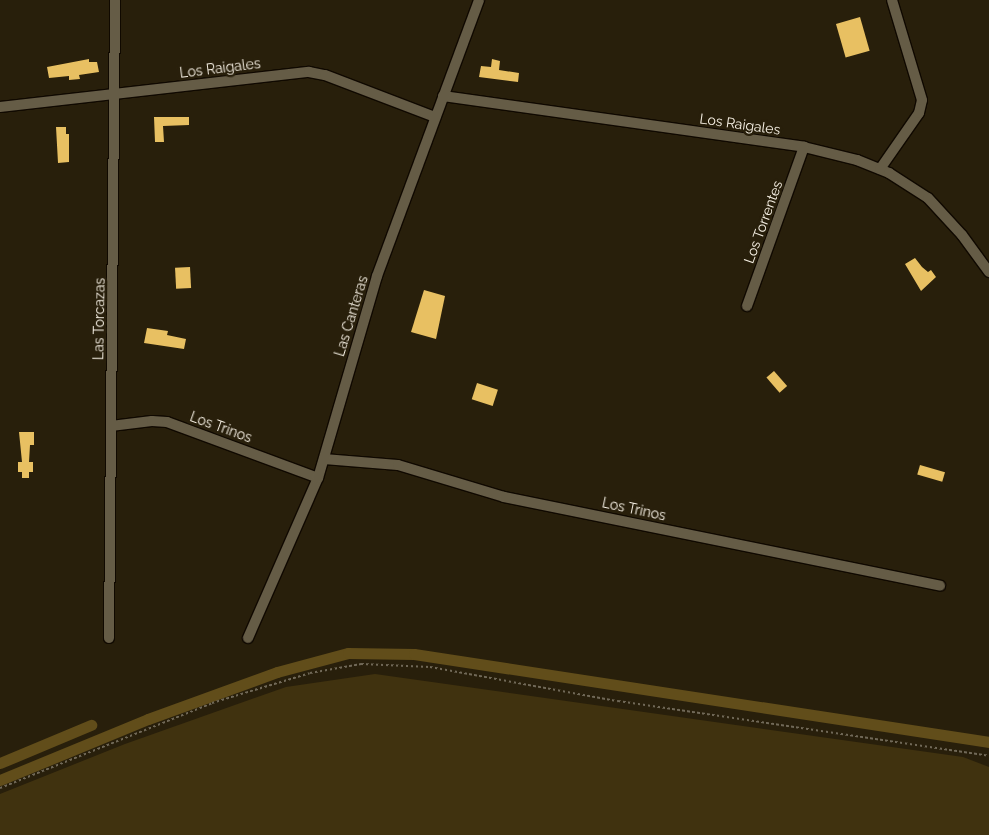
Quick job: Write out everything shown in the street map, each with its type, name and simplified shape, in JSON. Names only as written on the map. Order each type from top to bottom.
[{"type":"street","name":"Las Torcazas","points":[[109,638],[116,0]]},
{"type":"street","name":"Las Canteras","points":[[248,638],[318,478],[373,290],[479,0]]},
{"type":"street","points":[[880,169],[918,113],[922,100],[892,0]]},
{"type":"street","name":"Los Raigales","points":[[0,107],[309,72],[325,75],[435,117]]},
{"type":"street","name":"Los Raigales","points":[[443,96],[804,147],[839,154],[880,169],[917,190],[939,208],[989,272]]},
{"type":"street","name":"Los Torrentes","points":[[747,306],[804,147]]},
{"type":"street","name":"Los Trinos","points":[[111,426],[152,420],[167,422],[318,478]]},
{"type":"street","name":"Los Trinos","points":[[324,459],[398,465],[504,497],[940,586]]},
{"type":"path","points":[[0,788],[212,703],[310,673],[361,664],[430,667],[618,701],[989,756]]},
{"type":"shaded area","points":[[375,674],[963,757],[989,767],[989,835],[0,835],[0,794],[125,744],[286,687]]},
{"type":"building","points":[[860,17],[870,51],[846,58],[836,24]]},
{"type":"building","points":[[89,59],[89,62],[97,62],[99,72],[79,75],[80,79],[69,80],[69,76],[49,78],[47,67]]},
{"type":"building","points":[[492,59],[500,61],[499,70],[519,73],[518,82],[479,77],[481,66],[491,67]]},
{"type":"building","points":[[154,117],[189,117],[189,125],[163,126],[164,142],[155,142]]},
{"type":"building","points":[[56,127],[66,127],[66,134],[69,134],[69,162],[58,163]]},
{"type":"building","points":[[915,258],[922,267],[928,272],[931,270],[936,277],[921,291],[905,264]]},
{"type":"building","points":[[190,267],[191,288],[176,289],[175,268]]},
{"type":"building","points":[[424,290],[445,296],[436,339],[411,332]]},
{"type":"building","points":[[147,328],[168,331],[167,335],[186,339],[184,349],[144,343]]},
{"type":"building","points":[[774,371],[787,386],[780,393],[766,378]]},
{"type":"building","points":[[477,383],[498,390],[493,406],[472,399]]},
{"type":"building","points":[[19,432],[34,432],[34,445],[30,445],[29,462],[33,462],[33,472],[29,472],[29,478],[22,478],[22,472],[18,472],[18,462],[22,462]]},
{"type":"building","points":[[920,465],[945,472],[942,482],[917,475]]},
{"type":"waterway","points":[[0,780],[148,719],[277,672],[348,653],[414,654],[989,742]]},
{"type":"waterway","points":[[0,763],[91,725]]}]
